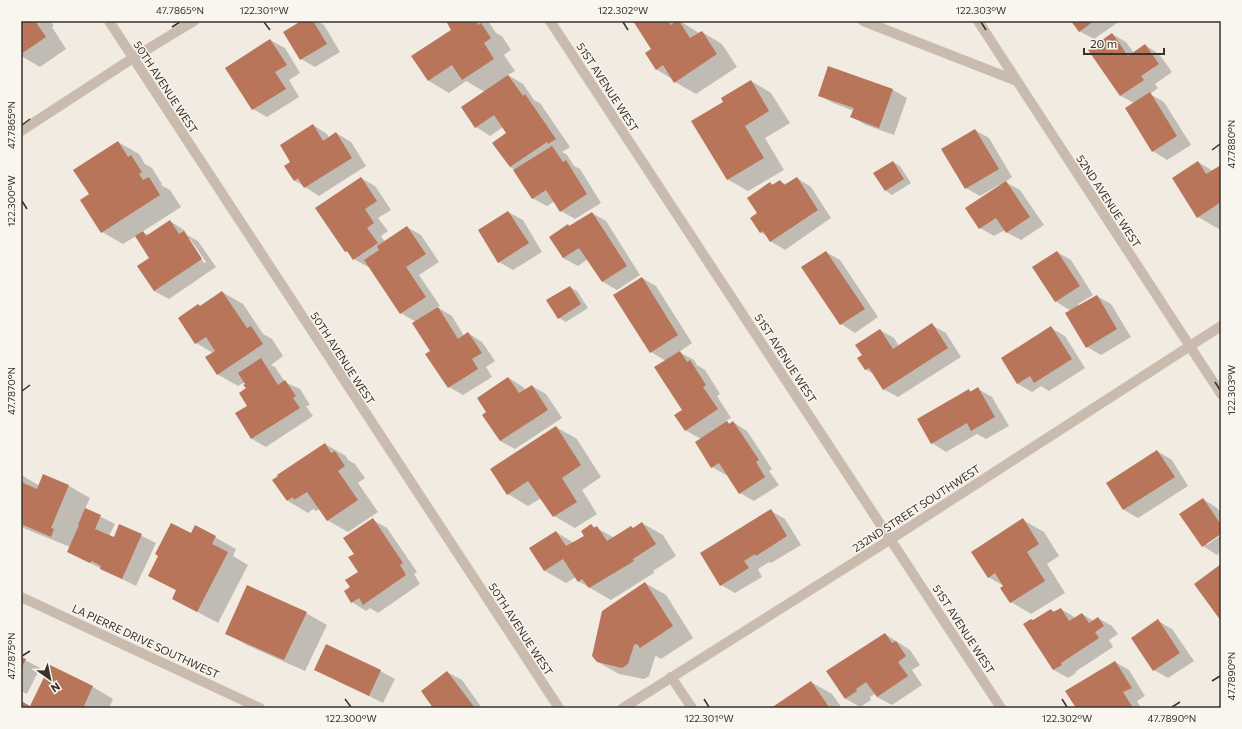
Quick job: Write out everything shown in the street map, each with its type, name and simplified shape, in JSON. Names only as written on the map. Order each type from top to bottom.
[{"type":"street","name":"50TH AVENUE WEST","points":[[109,21],[558,708]]},
{"type":"street","points":[[21,131],[133,58],[194,21]]},
{"type":"street","name":"51ST AVENUE WEST","points":[[550,21],[1001,708]]},
{"type":"street","points":[[863,21],[1017,81]]},
{"type":"street","name":"52ND AVENUE WEST","points":[[978,21],[1221,394]]},
{"type":"street","name":"232ND STREET SOUTHWEST","points":[[623,708],[891,540],[1221,326]]},
{"type":"street","name":"LA PIERRE DRIVE SOUTHWEST","points":[[21,597],[260,708]]},
{"type":"street","points":[[671,677],[692,708]]},
{"type":"building","points":[[21,21],[35,21],[46,37],[21,54]]},
{"type":"building","points":[[301,21],[313,21],[327,44],[300,60],[283,32]]},
{"type":"building","points":[[446,21],[476,21],[478,25],[481,23],[491,38],[484,43],[494,59],[462,80],[452,65],[428,81],[411,56],[451,30]]},
{"type":"building","points":[[633,21],[668,21],[671,25],[676,21],[679,21],[690,38],[702,31],[717,54],[674,83],[663,65],[656,70],[645,53],[651,49]]},
{"type":"building","points":[[1071,21],[1094,21],[1079,32]]},
{"type":"building","points":[[1112,33],[1128,56],[1145,44],[1159,64],[1141,76],[1144,80],[1120,96],[1088,50]]},
{"type":"building","points":[[270,39],[287,65],[275,72],[286,89],[252,110],[225,68]]},
{"type":"building","points":[[828,66],[893,89],[879,128],[850,117],[854,108],[818,96]]},
{"type":"building","points":[[508,75],[523,96],[525,94],[556,139],[548,144],[547,142],[510,167],[492,143],[506,133],[494,115],[475,128],[461,107]]},
{"type":"building","points":[[751,80],[769,111],[745,126],[764,158],[727,180],[691,121],[723,102],[721,98]]},
{"type":"building","points":[[1150,92],[1177,136],[1152,152],[1125,108]]},
{"type":"building","points":[[313,124],[323,141],[336,132],[352,158],[304,188],[298,178],[294,181],[284,166],[290,162],[280,145]]},
{"type":"building","points":[[975,129],[999,169],[965,189],[941,149]]},
{"type":"building","points":[[118,141],[128,157],[131,155],[142,172],[139,174],[143,180],[149,177],[160,195],[101,233],[80,200],[89,194],[73,170]]},
{"type":"building","points":[[552,146],[563,162],[566,160],[587,194],[560,212],[546,190],[532,199],[513,170]]},
{"type":"building","points":[[893,161],[904,179],[885,191],[873,173]]},
{"type":"building","points":[[1198,161],[1206,174],[1221,165],[1221,202],[1197,218],[1172,178]]},
{"type":"building","points":[[361,177],[377,201],[365,209],[374,223],[367,228],[378,243],[353,260],[347,251],[345,252],[315,208]]},
{"type":"building","points":[[797,177],[818,210],[770,242],[763,231],[760,233],[750,218],[757,213],[747,198],[770,182],[772,185],[780,180],[784,185]]},
{"type":"building","points":[[1006,181],[1030,217],[1006,233],[996,218],[979,229],[965,208]]},
{"type":"building","points":[[508,211],[529,243],[498,263],[478,230]]},
{"type":"building","points":[[592,212],[627,266],[602,282],[579,248],[563,258],[549,237],[568,224],[569,226]]},
{"type":"building","points":[[170,220],[179,234],[184,231],[202,259],[154,291],[137,266],[149,258],[135,236],[143,231],[146,236]]},
{"type":"building","points":[[407,226],[426,254],[406,267],[426,297],[400,314],[364,260],[379,250],[377,246]]},
{"type":"building","points":[[826,251],[865,309],[840,325],[801,267]]},
{"type":"building","points":[[1057,251],[1080,286],[1055,302],[1032,267]]},
{"type":"building","points":[[642,277],[678,335],[650,353],[613,295]]},
{"type":"building","points":[[570,286],[581,304],[558,319],[546,300]]},
{"type":"building","points":[[222,291],[247,328],[251,326],[263,344],[217,375],[205,357],[215,351],[206,337],[195,344],[178,318],[198,304],[200,306]]},
{"type":"building","points":[[1097,295],[1117,329],[1086,348],[1065,313]]},
{"type":"building","points":[[438,307],[458,339],[468,332],[482,353],[472,359],[478,369],[448,388],[425,354],[430,351],[412,323]]},
{"type":"building","points":[[932,323],[948,348],[883,390],[869,368],[865,370],[857,358],[862,355],[855,345],[880,329],[893,349]]},
{"type":"building","points":[[1051,326],[1072,359],[1034,383],[1030,376],[1017,384],[1001,358]]},
{"type":"building","points":[[680,351],[687,362],[690,360],[706,385],[703,387],[718,409],[685,431],[674,415],[682,410],[654,367]]},
{"type":"building","points":[[261,358],[278,385],[285,380],[296,396],[293,398],[300,408],[251,439],[235,413],[247,406],[239,393],[246,388],[243,385],[245,384],[238,373]]},
{"type":"building","points":[[508,377],[519,393],[532,385],[548,410],[500,441],[482,415],[486,412],[477,398]]},
{"type":"building","points":[[978,387],[995,417],[971,431],[967,423],[931,444],[917,419],[969,389],[970,392]]},
{"type":"building","points":[[727,421],[729,424],[733,421],[759,460],[756,462],[765,477],[739,494],[719,463],[711,468],[695,442]]},
{"type":"building","points":[[556,426],[581,465],[562,478],[577,502],[553,517],[528,481],[507,495],[490,469]]},
{"type":"building","points":[[325,443],[331,453],[335,451],[345,466],[338,471],[358,500],[327,521],[307,492],[294,500],[293,497],[287,501],[272,480],[278,476],[277,475]]},
{"type":"building","points":[[1157,450],[1175,477],[1123,510],[1106,483]]},
{"type":"building","points":[[43,474],[69,485],[51,528],[54,529],[51,537],[21,524],[21,482],[37,489]]},
{"type":"building","points":[[1203,498],[1221,525],[1221,534],[1202,547],[1179,514]]},
{"type":"building","points":[[85,508],[101,515],[95,529],[114,537],[119,524],[142,534],[122,579],[100,569],[101,566],[92,561],[90,563],[67,552]]},
{"type":"building","points":[[771,509],[787,536],[756,556],[755,554],[744,561],[749,568],[720,586],[700,553]]},
{"type":"building","points":[[373,518],[403,563],[400,565],[406,575],[363,605],[359,598],[351,603],[344,591],[350,587],[345,580],[358,572],[348,557],[354,554],[343,538]]},
{"type":"building","points":[[1023,518],[1039,544],[1027,552],[1045,581],[1010,603],[1000,588],[1003,586],[995,573],[988,578],[971,552]]},
{"type":"building","points":[[642,522],[656,544],[633,559],[634,561],[589,588],[582,579],[578,582],[563,559],[544,571],[529,548],[556,531],[566,546],[584,536],[581,531],[591,524],[594,528],[597,526],[607,541],[631,526],[633,528]]},
{"type":"building","points":[[171,523],[191,533],[195,525],[216,536],[212,544],[228,552],[197,612],[172,599],[176,590],[148,576],[158,556],[155,554]]},
{"type":"building","points":[[1221,564],[1221,621],[1194,584]]},
{"type":"building","points":[[645,582],[673,626],[640,648],[637,644],[634,645],[628,664],[622,668],[597,662],[592,656],[602,611]]},
{"type":"building","points":[[247,585],[307,612],[284,660],[225,634]]},
{"type":"building","points":[[1061,608],[1069,621],[1082,613],[1089,623],[1098,617],[1104,626],[1095,632],[1099,638],[1053,670],[1023,624],[1051,609],[1053,612]]},
{"type":"building","points":[[1158,619],[1180,653],[1153,671],[1131,638]]},
{"type":"building","points":[[885,633],[892,643],[896,641],[906,656],[898,662],[908,676],[877,697],[866,682],[856,689],[857,691],[845,699],[826,671]]},
{"type":"building","points":[[326,644],[381,670],[369,696],[314,670]]},
{"type":"building","points":[[21,657],[26,659],[21,669]]},
{"type":"building","points":[[1115,661],[1132,688],[1123,692],[1133,708],[1076,708],[1065,691]]},
{"type":"building","points":[[50,665],[93,686],[83,708],[21,708],[21,701],[30,706]]},
{"type":"building","points":[[447,671],[475,708],[433,708],[421,691]]},
{"type":"building","points":[[811,681],[829,707],[828,708],[771,708]]}]
